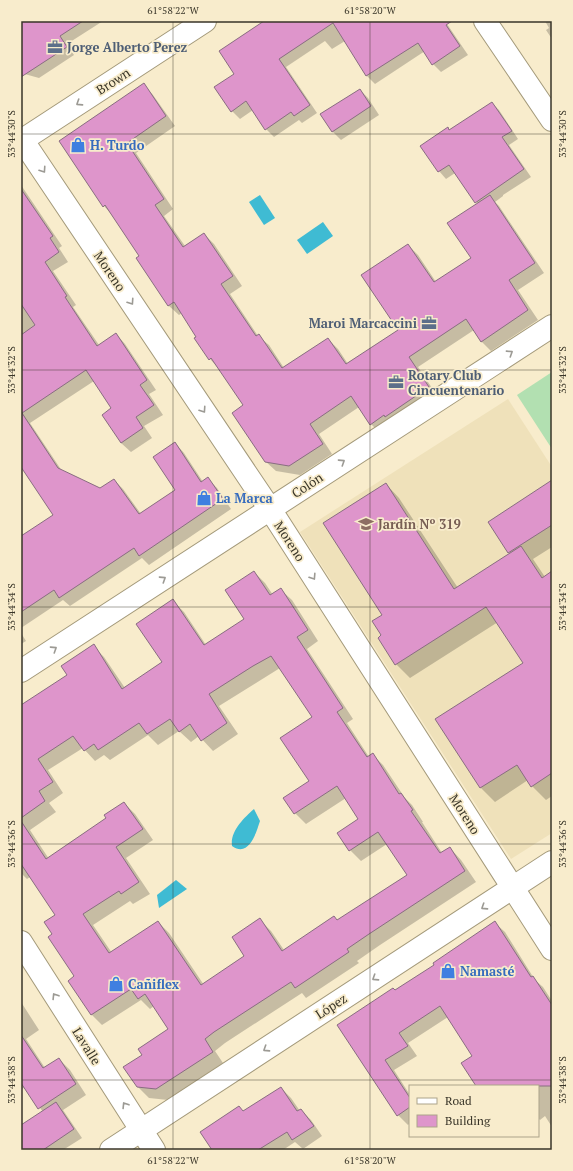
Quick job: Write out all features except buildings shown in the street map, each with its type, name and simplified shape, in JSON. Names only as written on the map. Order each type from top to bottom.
[{"type":"street","name":"Brown","points":[[21,140],[205,21]]},
{"type":"street","points":[[485,21],[552,120]]},
{"type":"street","name":"Moreno","points":[[21,140],[270,509],[552,949]]},
{"type":"street","name":"Colón","points":[[21,671],[552,326]]},
{"type":"street","name":"López","points":[[111,1150],[552,862]]},
{"type":"street","name":"Lavalle","points":[[21,942],[154,1150]]},
{"type":"shaded area","points":[[508,399],[552,467],[552,833],[511,859],[300,532]]},
{"type":"green space","points":[[552,372],[552,449],[517,395]]},
{"type":"water","points":[[260,195],[275,218],[264,225],[249,202]]},
{"type":"water","points":[[323,222],[333,236],[307,254],[297,240]]},
{"type":"water","points":[[254,809],[260,821],[254,837],[247,847],[238,849],[232,846],[235,830]]},
{"type":"water","points":[[176,880],[187,889],[159,908],[157,895]]},
{"type":"place","name":"Jorge Alberto Perez","points":[[55,47]]},
{"type":"place","name":"H. Turdo","points":[[78,145]]},
{"type":"place","name":"Maroi Marcaccini","points":[[429,323]]},
{"type":"place","name":"Rotary Club Cincuentenario","points":[[396,382]]},
{"type":"place","name":"La Marca","points":[[204,498]]},
{"type":"place","name":"Jardín Nº 319","points":[[366,524]]},
{"type":"place","name":"Namasté","points":[[448,971]]},
{"type":"place","name":"Cañiflex","points":[[116,984]]}]
